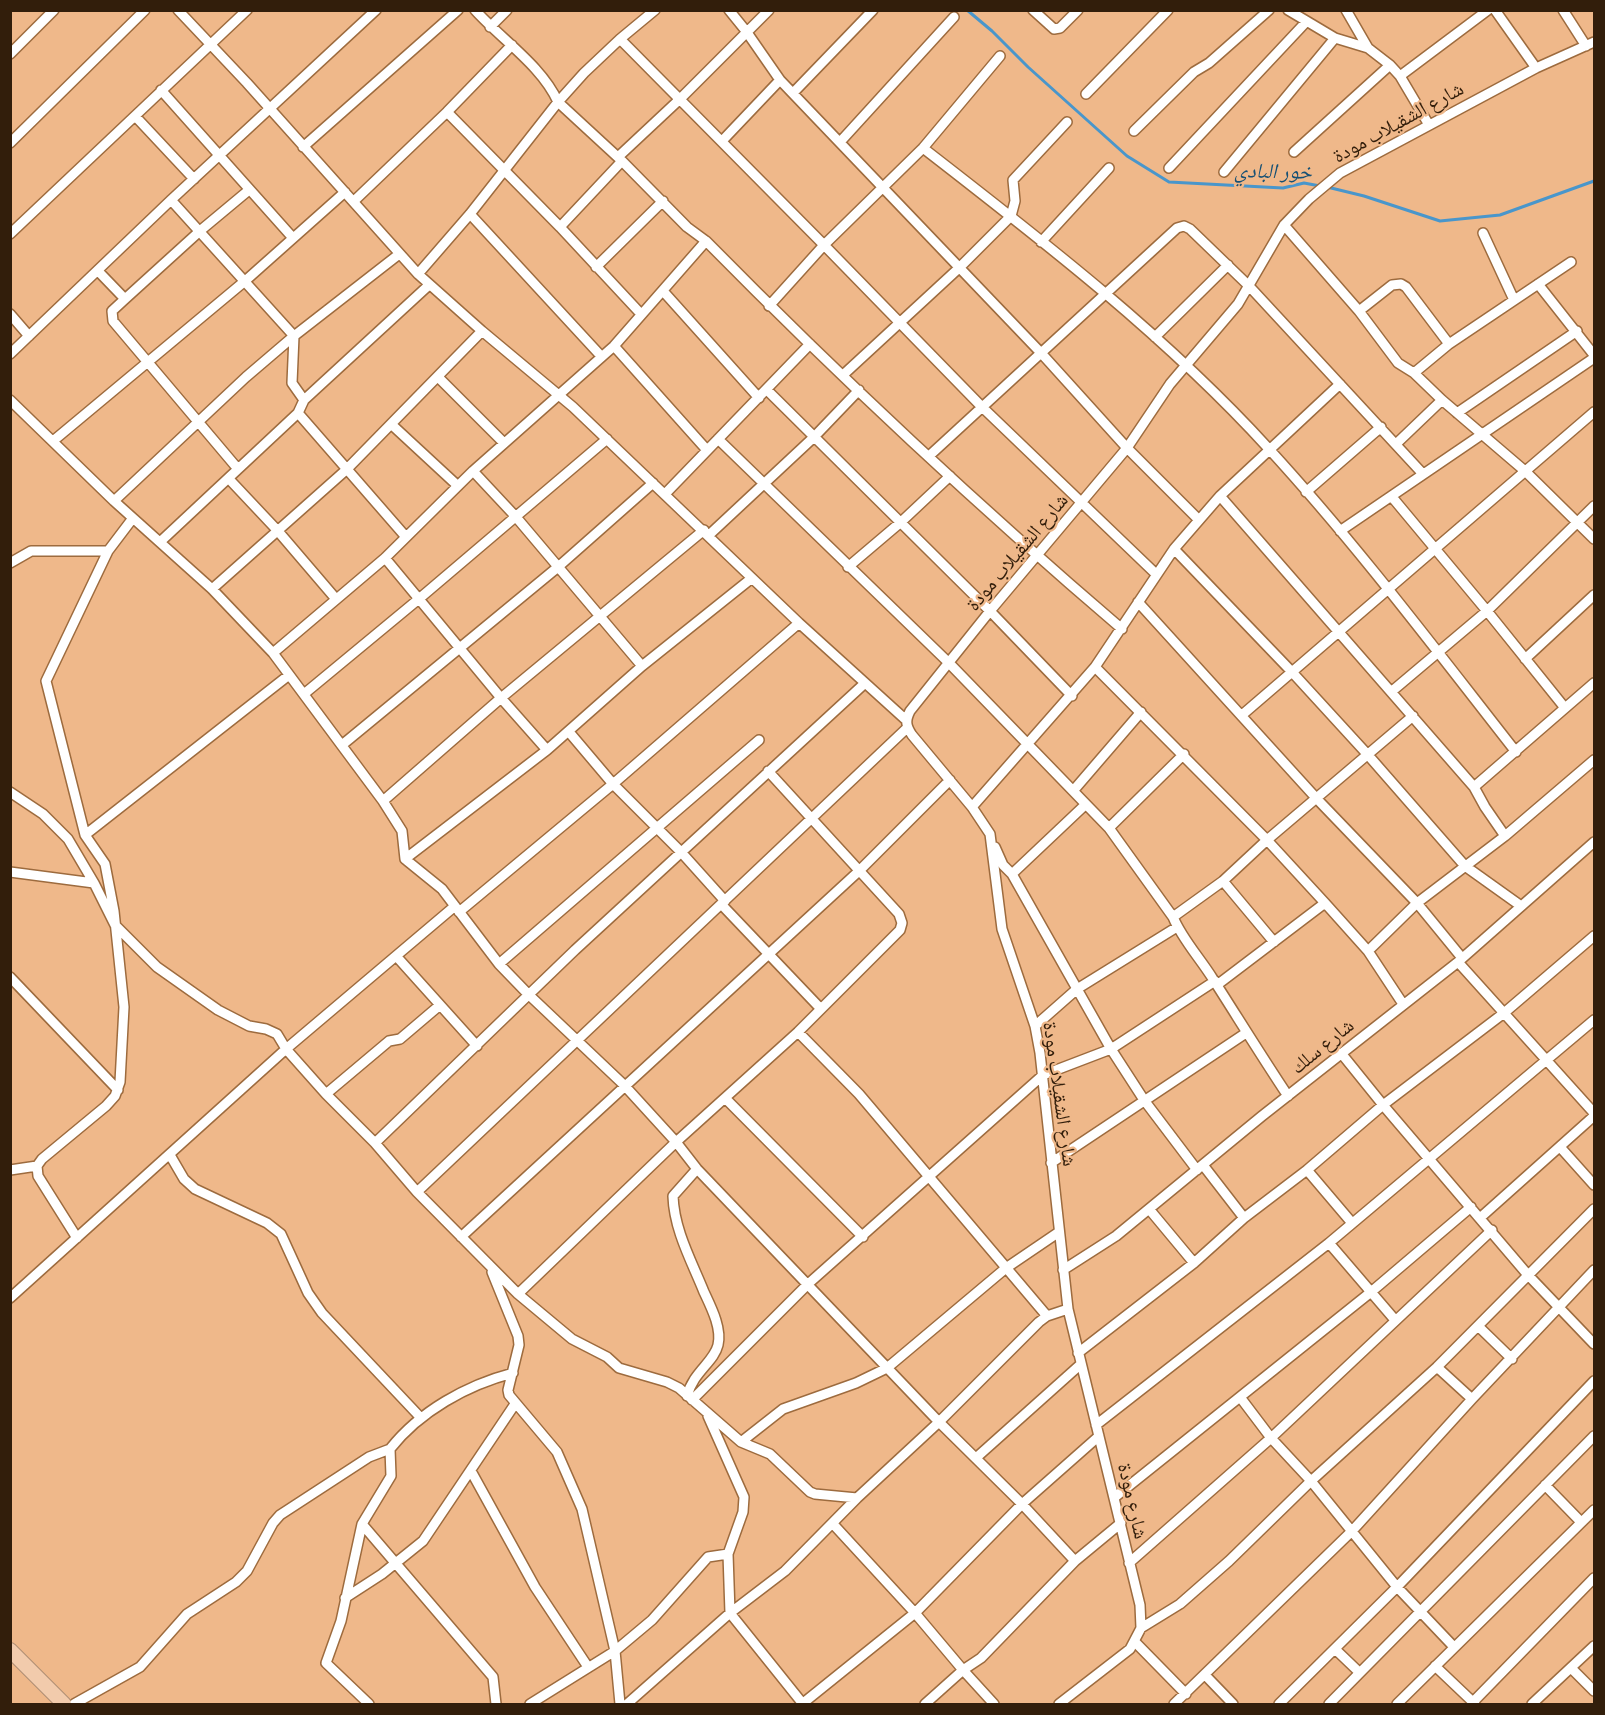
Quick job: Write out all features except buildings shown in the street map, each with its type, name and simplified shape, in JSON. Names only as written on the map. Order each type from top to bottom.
[{"type":"highway","points":[[10,1650],[64,1704]]},
{"type":"street","points":[[10,54],[54,10]]},
{"type":"street","points":[[10,143],[145,10]]},
{"type":"street","points":[[178,10],[354,201],[398,255],[482,331],[573,406],[907,724],[723,903],[417,1192]]},
{"type":"street","points":[[10,234],[247,10]]},
{"type":"street","points":[[10,354],[171,200],[376,10]]},
{"type":"street","points":[[303,147],[458,10]]},
{"type":"street","points":[[475,10],[490,27],[512,45],[552,89],[558,102],[620,159],[687,227],[706,241],[769,306],[1037,556],[1122,629]]},
{"type":"street","points":[[490,27],[507,10]]},
{"type":"street","points":[[418,274],[470,214],[558,102],[584,73],[620,39],[656,10]]},
{"type":"street","points":[[729,10],[780,80],[1042,354],[1127,448],[1199,520]]},
{"type":"street","points":[[560,227],[620,159],[769,10]]},
{"type":"street","points":[[793,93],[873,10]]},
{"type":"street","points":[[1033,10],[1054,29],[1060,28],[1078,10]]},
{"type":"street","points":[[1086,93],[1168,10]]},
{"type":"street","points":[[1134,131],[1194,72],[1209,63],[1269,10]]},
{"type":"street","points":[[1288,10],[1335,38],[1368,48],[1390,65],[1400,76],[1429,124]]},
{"type":"street","points":[[1346,10],[1368,48]]},
{"type":"street","points":[[1400,76],[1488,10]]},
{"type":"street","points":[[1495,10],[1536,68]]},
{"type":"street","points":[[1563,10],[1590,44]]},
{"type":"street","points":[[840,142],[954,17]]},
{"type":"street","points":[[1169,168],[1306,22]]},
{"type":"street","points":[[1224,172],[1335,38]]},
{"type":"street","points":[[620,39],[981,406],[1156,574]]},
{"type":"street","name":"شارع الشقيلاب مودة","points":[[1064,1270],[1043,1075],[1035,1026],[1002,929],[990,834],[972,807],[907,724],[910,711],[990,610],[1082,504],[1127,448],[1185,365],[1238,304],[1284,225],[1309,198],[1340,173],[1429,124],[1536,68],[1590,44]]},
{"type":"street","points":[[354,201],[447,112],[512,45]]},
{"type":"street","points":[[769,306],[824,245],[922,148],[1000,56]]},
{"type":"street","points":[[1294,152],[1390,65]]},
{"type":"street","points":[[722,141],[780,80]]},
{"type":"street","points":[[161,90],[293,238]]},
{"type":"street","points":[[447,112],[560,227],[641,314]]},
{"type":"street","points":[[135,116],[194,179]]},
{"type":"street","points":[[843,375],[959,268],[1011,216],[1015,201],[1013,180],[1067,122]]},
{"type":"street","points":[[922,148],[1011,216],[1106,294],[1185,365],[1269,448],[1340,531],[1516,752]]},
{"type":"street","points":[[1041,242],[1109,168]]},
{"type":"street","points":[[238,469],[113,321],[112,311],[249,190]]},
{"type":"street","points":[[53,441],[245,281],[345,192]]},
{"type":"street","points":[[171,200],[201,230],[294,336],[292,383],[304,400]]},
{"type":"street","points":[[596,267],[663,201]]},
{"type":"street","points":[[470,214],[601,357]]},
{"type":"street","points":[[1284,225],[1359,311],[1398,363],[1414,373],[1442,400],[1526,471],[1594,539]]},
{"type":"street","points":[[929,456],[1177,228],[1184,226],[1190,229],[1249,286],[1423,474]]},
{"type":"street","points":[[1483,233],[1514,300]]},
{"type":"street","points":[[273,654],[385,558],[473,471],[614,346],[706,241]]},
{"type":"street","points":[[114,501],[198,421],[294,336],[398,255]]},
{"type":"street","points":[[1414,373],[1449,345],[1571,262]]},
{"type":"street","points":[[1155,337],[1228,265]]},
{"type":"street","points":[[98,271],[125,299]]},
{"type":"street","points":[[1359,311],[1392,285],[1401,284],[1406,287],[1449,345]]},
{"type":"street","points":[[1340,531],[1594,357],[1577,331],[1538,284]]},
{"type":"street","points":[[160,542],[298,413],[304,400],[429,285]]},
{"type":"street","points":[[663,291],[759,398]]},
{"type":"street","points":[[10,314],[29,336]]},
{"type":"street","points":[[212,589],[346,470],[482,331]]},
{"type":"street","points":[[1457,413],[1577,331]]},
{"type":"street","points":[[665,494],[810,344]]},
{"type":"street","points":[[614,346],[706,449]]},
{"type":"street","points":[[438,377],[504,443]]},
{"type":"street","points":[[972,807],[1029,745],[1095,667],[1156,574],[1199,520],[1269,448],[1340,384]]},
{"type":"street","points":[[766,390],[990,610],[1072,696]]},
{"type":"street","points":[[383,801],[501,698],[764,483],[814,437],[859,390]]},
{"type":"street","points":[[10,400],[114,501],[212,589],[273,654],[383,801],[402,831],[405,859],[442,889],[498,964],[624,1085],[676,1142],[697,1169],[939,1422],[1023,1503],[1075,1561]]},
{"type":"street","points":[[1396,444],[1442,400]]},
{"type":"street","points":[[1242,715],[1594,412]]},
{"type":"street","points":[[298,413],[406,537]]},
{"type":"street","points":[[391,424],[458,486]]},
{"type":"street","points":[[1306,492],[1380,427]]},
{"type":"street","points":[[304,694],[607,439]]},
{"type":"street","points":[[718,439],[949,663],[1109,828],[1173,916],[1177,927],[1216,983],[1288,1096]]},
{"type":"street","points":[[473,471],[516,517],[642,666]]},
{"type":"street","points":[[848,567],[950,476]]},
{"type":"street","points":[[229,479],[278,530],[336,599]]},
{"type":"street","points":[[342,744],[558,567],[653,483]]},
{"type":"street","points":[[1220,496],[1474,787],[1505,836]]},
{"type":"street","points":[[1392,497],[1565,708]]},
{"type":"street","points":[[1391,692],[1487,611],[1594,506]]},
{"type":"street","points":[[77,1238],[38,1176],[37,1166],[42,1159],[106,1106],[118,1090],[121,1074],[124,1007],[115,925],[105,864],[85,835],[46,681],[108,551],[133,518]]},
{"type":"street","points":[[1174,549],[1292,672],[1465,866],[1521,906]]},
{"type":"street","points":[[10,563],[31,551],[108,551]]},
{"type":"street","points":[[385,558],[547,750]]},
{"type":"street","points":[[405,859],[547,750],[642,666],[752,578]]},
{"type":"street","points":[[1525,658],[1594,595]]},
{"type":"street","points":[[1138,602],[1317,799],[1417,903],[1503,1012],[1594,1114],[1481,1217]]},
{"type":"street","points":[[10,1298],[286,1049],[613,784],[799,623]]},
{"type":"street","points":[[1095,667],[1184,754],[1325,903],[1368,951],[1403,1004]]},
{"type":"street","points":[[85,835],[289,675]]},
{"type":"street","points":[[1474,787],[1594,683]]},
{"type":"street","points":[[375,1143],[528,994],[864,684]]},
{"type":"street","points":[[1073,791],[1141,712]]},
{"type":"street","points":[[1173,916],[1223,881],[1267,840],[1413,716]]},
{"type":"street","points":[[568,732],[613,784],[681,852],[768,954],[821,1009]]},
{"type":"street","points":[[498,964],[759,740]]},
{"type":"street","points":[[1109,828],[1184,754]]},
{"type":"street","points":[[1368,951],[1417,903],[1505,836],[1594,760]]},
{"type":"street","points":[[518,1294],[676,1142],[798,1032],[900,930],[902,923],[899,914],[768,771]]},
{"type":"street","points":[[461,1237],[859,871],[950,780]]},
{"type":"street","points":[[10,792],[43,814],[68,839],[115,925],[157,968],[218,1010],[249,1026],[277,1034],[286,1049],[326,1094],[375,1143],[417,1192],[518,1294],[572,1339],[607,1357],[619,1368],[667,1382],[679,1388],[741,1442],[770,1454],[810,1492],[857,1498]]},
{"type":"street","points":[[1012,874],[1085,805]]},
{"type":"street","points":[[991,841],[1144,1100],[1244,1218]]},
{"type":"street","name":"شارع سلك","points":[[1064,1270],[1101,1247],[1149,1209],[1460,960],[1593,847]]},
{"type":"street","points":[[10,872],[94,883]]},
{"type":"street","points":[[1223,881],[1274,942]]},
{"type":"street","points":[[690,1398],[808,1284],[1043,1075],[1112,1049],[1216,983],[1325,903]]},
{"type":"street","points":[[1035,1026],[1077,989],[1177,927]]},
{"type":"street","points":[[1078,1353],[1194,1263],[1244,1218],[1307,1170],[1594,936]]},
{"type":"street","points":[[397,957],[477,1046]]},
{"type":"street","points":[[10,977],[118,1090]]},
{"type":"street","points":[[326,1094],[389,1041],[400,1039],[440,1005]]},
{"type":"street","points":[[1096,1425],[1329,1243],[1594,1020]]},
{"type":"street","points":[[798,1032],[859,1094],[1047,1316]]},
{"type":"street","points":[[1051,1163],[1246,1033]]},
{"type":"street","points":[[1341,1053],[1383,1106],[1481,1217],[1528,1275],[1594,1344]]},
{"type":"street","points":[[725,1098],[863,1237]]},
{"type":"street","points":[[1560,1147],[1594,1185]]},
{"type":"street","points":[[170,1155],[184,1179],[195,1189],[267,1223],[281,1234],[308,1293],[322,1313],[421,1418]]},
{"type":"street","points":[[10,1170],[37,1166]]},
{"type":"street","points":[[690,1398],[692,1380],[716,1350],[719,1334],[682,1239],[674,1208],[673,1196],[697,1169]]},
{"type":"street","points":[[1307,1170],[1352,1223]]},
{"type":"street","points":[[1115,1497],[1371,1292],[1471,1207]]},
{"type":"street","points":[[1149,1209],[1194,1263]]},
{"type":"street","points":[[1141,1628],[1180,1604],[1229,1561],[1311,1481],[1437,1367],[1594,1209]]},
{"type":"street","points":[[1129,1563],[1271,1438],[1492,1230]]},
{"type":"street","points":[[741,1442],[783,1409],[856,1383],[887,1368],[1006,1268],[1059,1232]]},
{"type":"street","points":[[1329,1243],[1395,1320]]},
{"type":"street","points":[[490,1267],[518,1336],[519,1345],[508,1390],[515,1404],[551,1444],[582,1509],[615,1652],[620,1704]]},
{"type":"street","name":"شارع مودة","points":[[1059,1704],[1122,1657],[1135,1642],[1141,1628],[1140,1605],[1068,1309],[1064,1270]]},
{"type":"street","points":[[1174,1704],[1206,1676],[1352,1531],[1594,1270]]},
{"type":"street","points":[[627,1704],[730,1612],[785,1571],[857,1498],[939,1422],[1047,1316],[1068,1309]]},
{"type":"street","points":[[1478,1326],[1512,1359]]},
{"type":"street","points":[[977,1457],[1081,1364]]},
{"type":"street","points":[[1437,1367],[1472,1399]]},
{"type":"street","points":[[74,1704],[140,1667],[187,1614],[236,1582],[247,1571],[273,1523],[280,1515],[369,1457],[390,1449],[402,1434],[421,1418],[471,1387],[488,1379],[513,1373]]},
{"type":"street","points":[[1279,1704],[1397,1587],[1594,1381]]},
{"type":"street","points":[[1240,1397],[1271,1438],[1311,1481],[1397,1587],[1454,1647]]},
{"type":"street","points":[[345,1598],[423,1541],[515,1404]]},
{"type":"street","points":[[706,1411],[744,1497],[743,1512],[728,1554],[730,1612],[803,1704],[915,1613],[1023,1503],[1099,1436]]},
{"type":"street","points":[[1329,1704],[1594,1436]]},
{"type":"street","points":[[369,1704],[326,1663],[341,1621],[362,1524],[391,1476],[390,1449]]},
{"type":"street","points":[[471,1471],[535,1587],[588,1667]]},
{"type":"street","points":[[1545,1485],[1581,1522]]},
{"type":"street","points":[[1397,1704],[1594,1510]]},
{"type":"street","points":[[925,1704],[981,1658],[1075,1561],[1121,1523]]},
{"type":"street","points":[[362,1524],[493,1677],[496,1704]]},
{"type":"street","points":[[833,1524],[994,1704]]},
{"type":"street","points":[[530,1704],[615,1652],[652,1620],[708,1557],[728,1554]]},
{"type":"street","points":[[1435,1666],[1474,1703],[1594,1578]]},
{"type":"street","points":[[1135,1642],[1186,1694]]},
{"type":"street","points":[[1532,1704],[1594,1646]]},
{"type":"street","points":[[1335,1648],[1359,1672]]},
{"type":"street","points":[[1572,1669],[1594,1691]]},
{"type":"street","points":[[1206,1676],[1233,1704]]},
{"type":"waterway","name":"خور البادي","points":[[967,10],[1127,156],[1169,182],[1283,188],[1304,183],[1320,186]]},
{"type":"waterway","name":"خور البادي","points":[[1327,187],[1364,196],[1440,221],[1500,215],[1594,181]]}]
